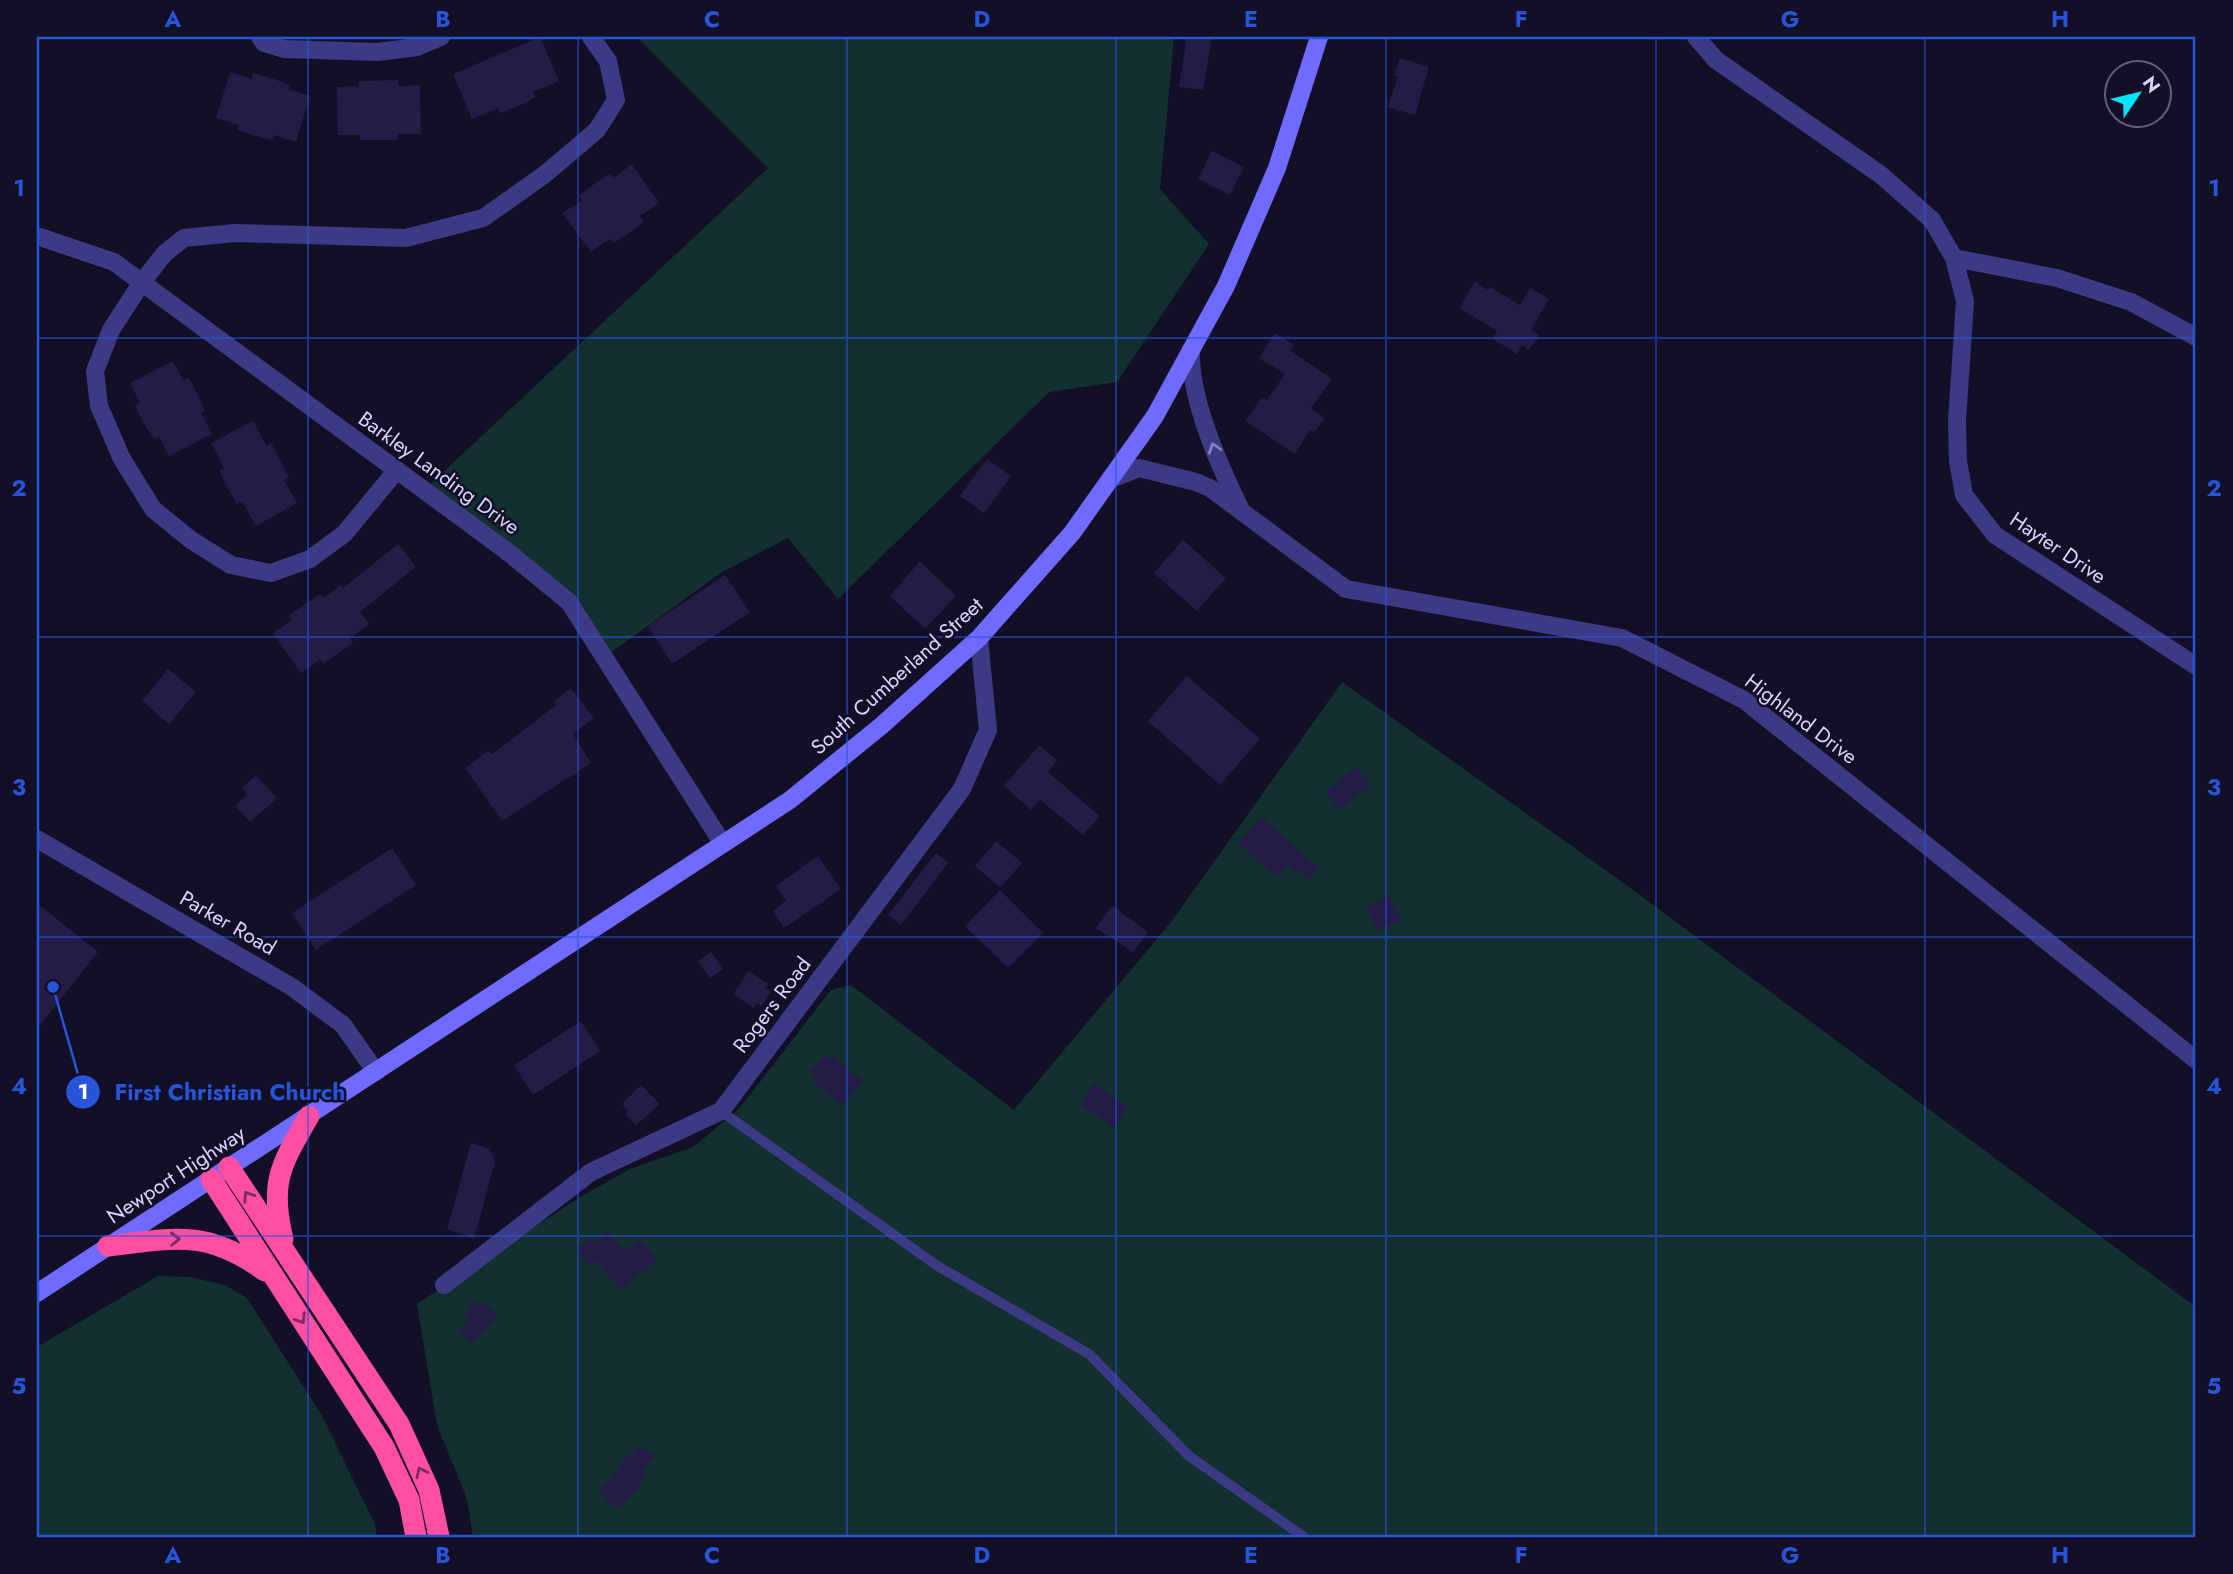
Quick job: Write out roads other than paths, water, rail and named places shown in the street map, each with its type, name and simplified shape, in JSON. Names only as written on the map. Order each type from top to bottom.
[{"type":"highway","points":[[287,1255],[278,1218],[276,1182],[286,1156],[309,1116]]},
{"type":"highway","points":[[229,1167],[399,1424],[429,1490],[439,1537]]},
{"type":"highway","points":[[211,1179],[384,1447],[409,1500],[416,1537]]},
{"type":"highway","points":[[108,1246],[180,1238],[216,1244],[242,1254],[275,1277]]},
{"type":"main road","name":"South Cumberland Street","points":[[376,1072],[790,800],[881,726],[979,638],[1072,533],[1155,416],[1226,286],[1278,168],[1319,37]]},
{"type":"main road","name":"Newport Highway","points":[[37,1293],[376,1072]]},
{"type":"street","points":[[260,37],[264,43],[284,49],[378,52],[401,43],[417,47],[441,37]]},
{"type":"street","points":[[397,470],[344,534],[310,559],[271,573],[231,565],[191,540],[153,509],[121,459],[99,406],[95,371],[111,330],[142,282],[165,253],[184,238],[235,233],[406,238],[483,218],[544,175],[597,130],[616,100],[608,61],[591,37]]},
{"type":"street","name":"Hayter Drive","points":[[1696,37],[1716,60],[1881,175],[1932,220],[1954,258],[1965,302],[1957,421],[1958,461],[1964,495],[1994,535],[2196,666]]},
{"type":"street","name":"Barkley Landing Drive","points":[[37,236],[114,262],[508,552],[569,602],[723,844]]},
{"type":"street","points":[[1954,258],[2057,278],[2119,298],[2196,337]]},
{"type":"street","points":[[1191,350],[1190,364],[1200,406],[1220,466],[1241,511]]},
{"type":"street","name":"Highland Drive","points":[[1110,479],[1139,468],[1196,481],[1210,488],[1346,589],[1622,638],[1744,700],[2196,1060]]},
{"type":"street","name":"Rogers Road","points":[[444,1284],[591,1172],[721,1111],[962,789],[988,730],[979,638]]},
{"type":"street","name":"Parker Road","points":[[37,839],[292,987],[344,1025],[376,1072]]},
{"type":"lane","points":[[721,1111],[936,1265],[1089,1354],[1189,1456],[1304,1537]]},
{"type":"place","name":"First Christian Church","points":[[53,987]]}]
